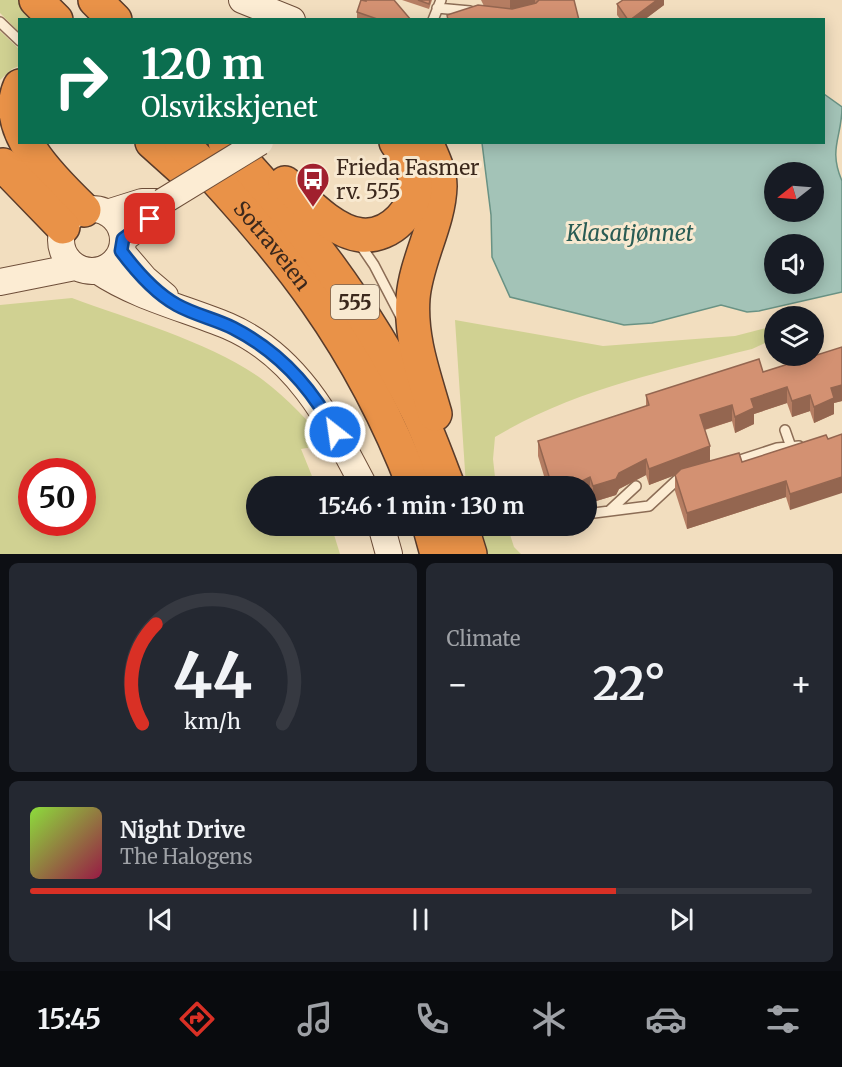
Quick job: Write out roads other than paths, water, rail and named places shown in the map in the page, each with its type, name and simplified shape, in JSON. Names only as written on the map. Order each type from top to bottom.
[{"type":"highway","points":[[36,0],[54,18]]},
{"type":"highway","points":[[81,0],[99,18]]},
{"type":"highway","points":[[95,0],[113,18]]},
{"type":"highway","points":[[18,88],[9,95],[4,107],[3,117],[7,133],[13,144],[79,224]]},
{"type":"highway","name":"555","points":[[154,144],[225,208],[306,303],[339,356],[361,371]]},
{"type":"highway","name":"Sotraveien","points":[[183,144],[279,249],[312,292],[361,371],[401,450],[410,476]]},
{"type":"highway","name":"Sotraveien","points":[[227,144],[302,227],[335,271],[392,361],[418,412],[444,476]]},
{"type":"highway","name":"555","points":[[242,144],[317,211],[345,229],[361,235],[390,229],[405,215],[413,200],[415,180],[411,164],[397,144]]},
{"type":"highway","name":"555","points":[[427,144],[436,165],[440,186],[413,295],[412,327],[416,349],[458,476]]},
{"type":"highway","points":[[0,162],[79,224]]},
{"type":"highway","points":[[432,536],[437,554]]},
{"type":"highway","points":[[464,536],[470,554]]},
{"type":"highway","points":[[470,554],[471,536]]},
{"type":"main road","points":[[242,0],[285,18]]},
{"type":"main road","points":[[8,280],[108,267],[122,245],[150,219],[162,202],[257,144]]},
{"type":"main road","points":[[8,280],[79,224],[142,202],[162,202]]},
{"type":"main road","points":[[79,224],[121,229],[122,245],[145,279],[177,305]]},
{"type":"main road","points":[[79,224],[64,254],[86,269],[136,292],[177,305],[232,328],[285,364],[309,390],[326,414],[359,476]]},
{"type":"main road","points":[[384,536],[389,554]]},
{"type":"lane","points":[[439,4],[481,12]]},
{"type":"lane","points":[[0,22],[18,39]]},
{"type":"lane","name":"555","points":[[345,229],[366,250],[416,349]]},
{"type":"lane","points":[[785,430],[791,447]]},
{"type":"lane","points":[[722,466],[777,448],[814,445]]},
{"type":"lane","points":[[597,513],[649,506],[678,479],[700,472]]},
{"type":"lane","points":[[609,511],[636,486]]},
{"type":"water","name":"Klasatjønnet","points":[[825,95],[842,107],[836,160],[842,181],[842,292],[781,306],[764,306],[764,310],[759,311],[747,312],[721,305],[652,323],[624,325],[510,297],[492,257],[491,215],[482,144],[825,144]]},
{"type":"place","name":"Frieda Fasmer rv. 555","points":[[313,208]]}]
